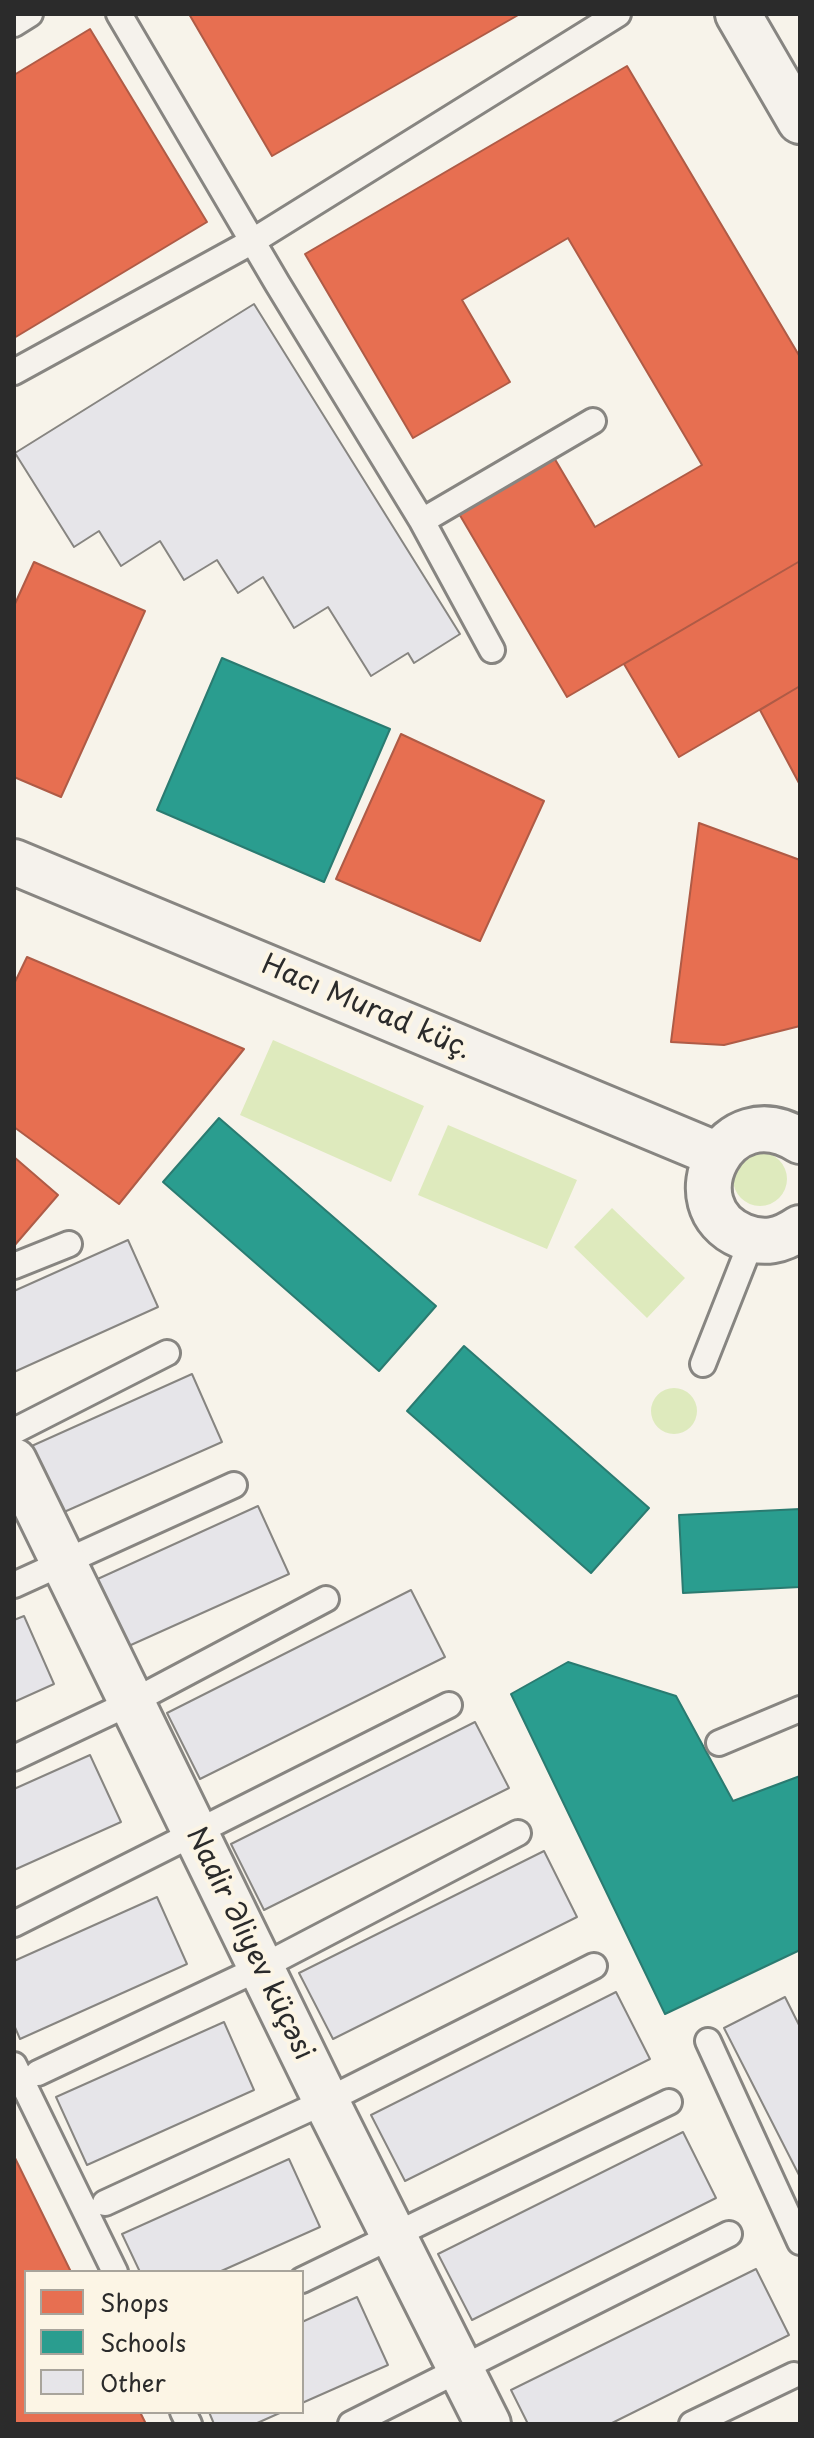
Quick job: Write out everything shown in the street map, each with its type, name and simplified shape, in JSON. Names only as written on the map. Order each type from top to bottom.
[{"type":"street","points":[[738,14],[800,121]]},
{"type":"street","name":"Hacı Murad küç.","points":[[14,862],[718,1155]]},
{"type":"street","points":[[800,1141],[786,1132],[767,1128],[748,1131],[730,1140],[710,1172],[713,1208],[723,1222],[752,1240],[770,1241],[800,1228]]},
{"type":"street","name":"Nadir Əliyev küçəsi","points":[[14,1461],[193,1832],[488,2424]]},
{"type":"lane","points":[[14,24],[30,14]]},
{"type":"lane","points":[[119,14],[422,521],[492,650]]},
{"type":"lane","points":[[14,372],[253,241],[618,14]]},
{"type":"lane","points":[[422,521],[593,421]]},
{"type":"lane","points":[[703,1364],[752,1240]]},
{"type":"lane","points":[[14,1266],[69,1244]]},
{"type":"lane","points":[[14,1431],[167,1353]]},
{"type":"lane","points":[[14,1585],[234,1485]]},
{"type":"lane","points":[[14,1758],[130,1703],[326,1599]]},
{"type":"lane","points":[[14,1924],[449,1705]]},
{"type":"lane","points":[[719,1743],[800,1709]]},
{"type":"lane","points":[[38,2073],[262,1967],[518,1833]]},
{"type":"lane","points":[[105,2203],[326,2101],[594,1966]]},
{"type":"lane","points":[[708,2041],[800,2242]]},
{"type":"lane","points":[[14,2065],[114,2270]]},
{"type":"lane","points":[[304,2279],[669,2102]]},
{"type":"lane","points":[[351,2424],[729,2234]]},
{"type":"lane","points":[[692,2424],[794,2375]]},
{"type":"green space","points":[[273,1040],[424,1106],[391,1182],[240,1115]]},
{"type":"green space","points":[[448,1125],[577,1180],[547,1249],[418,1195]]},
{"type":"green space","points":[[760,1152],[779,1160],[787,1179],[779,1198],[760,1206],[741,1198],[733,1179],[741,1160]]},
{"type":"green space","points":[[612,1208],[685,1278],[647,1318],[574,1247]]},
{"type":"green space","points":[[674,1388],[690,1395],[697,1411],[690,1427],[674,1434],[658,1427],[651,1411],[658,1395]]},
{"type":"building: Shops","points":[[189,14],[520,14],[272,156]]},
{"type":"building: Shops","points":[[90,29],[207,222],[14,338],[14,75]]},
{"type":"building: Shops","points":[[627,66],[800,357],[800,561],[567,697],[458,512],[553,456],[595,527],[702,465],[568,238],[462,300],[510,382],[413,438],[305,254]]},
{"type":"building: Shops","points":[[800,561],[800,686],[679,757],[624,664]]},
{"type":"building: Shops","points":[[34,562],[145,611],[61,797],[14,777],[14,606]]},
{"type":"building: Shops","points":[[800,686],[800,785],[760,710]]},
{"type":"building: Shops","points":[[401,734],[544,801],[480,941],[336,879]]},
{"type":"building: Shops","points":[[699,823],[800,860],[800,1026],[724,1045],[671,1042]]},
{"type":"building: Shops","points":[[27,957],[244,1049],[119,1204],[14,1127],[14,984]]},
{"type":"building: Shops","points":[[14,1157],[58,1195],[14,1246]]},
{"type":"building: Shops","points":[[14,2156],[70,2270],[24,2270],[24,2414],[141,2414],[146,2424],[14,2424]]},
{"type":"building: Schools","points":[[222,658],[390,729],[324,882],[157,810]]},
{"type":"building: Schools","points":[[219,1118],[436,1306],[379,1371],[163,1182]]},
{"type":"building: Schools","points":[[464,1346],[649,1508],[591,1573],[407,1411]]},
{"type":"building: Schools","points":[[800,1509],[800,1587],[683,1593],[679,1515]]},
{"type":"building: Schools","points":[[568,1662],[676,1696],[733,1801],[800,1776],[800,1950],[665,2014],[511,1694]]},
{"type":"building: Other","points":[[254,304],[460,634],[414,663],[408,653],[371,676],[328,607],[294,628],[263,577],[238,593],[217,560],[184,580],[160,541],[121,566],[99,531],[74,547],[15,453]]},
{"type":"building: Other","points":[[128,1240],[158,1307],[14,1372],[14,1291]]},
{"type":"building: Other","points":[[192,1374],[222,1442],[55,1516],[25,1449]]},
{"type":"building: Other","points":[[258,1506],[289,1574],[122,1649],[91,1582]]},
{"type":"building: Other","points":[[411,1590],[445,1657],[200,1779],[167,1713]]},
{"type":"building: Other","points":[[24,1616],[54,1684],[14,1702],[14,1620]]},
{"type":"building: Other","points":[[475,1722],[509,1788],[264,1910],[231,1844]]},
{"type":"building: Other","points":[[90,1755],[121,1822],[14,1870],[14,1789]]},
{"type":"building: Other","points":[[544,1851],[577,1917],[333,2039],[299,1973]]},
{"type":"building: Other","points":[[157,1897],[187,1964],[20,2039],[14,2025],[14,1961]]},
{"type":"building: Other","points":[[616,1992],[650,2059],[405,2181],[371,2115]]},
{"type":"building: Other","points":[[785,1997],[800,2027],[800,2177],[724,2028]]},
{"type":"building: Other","points":[[224,2022],[254,2090],[87,2165],[56,2097]]},
{"type":"building: Other","points":[[683,2132],[716,2198],[472,2320],[438,2254]]},
{"type":"building: Other","points":[[289,2159],[320,2227],[223,2270],[139,2270],[122,2234]]},
{"type":"building: Other","points":[[756,2269],[789,2335],[610,2424],[528,2424],[511,2390]]},
{"type":"building: Other","points":[[357,2297],[388,2365],[304,2402],[304,2321]]},
{"type":"building: Other","points":[[210,2414],[278,2414],[255,2424],[214,2424]]}]
